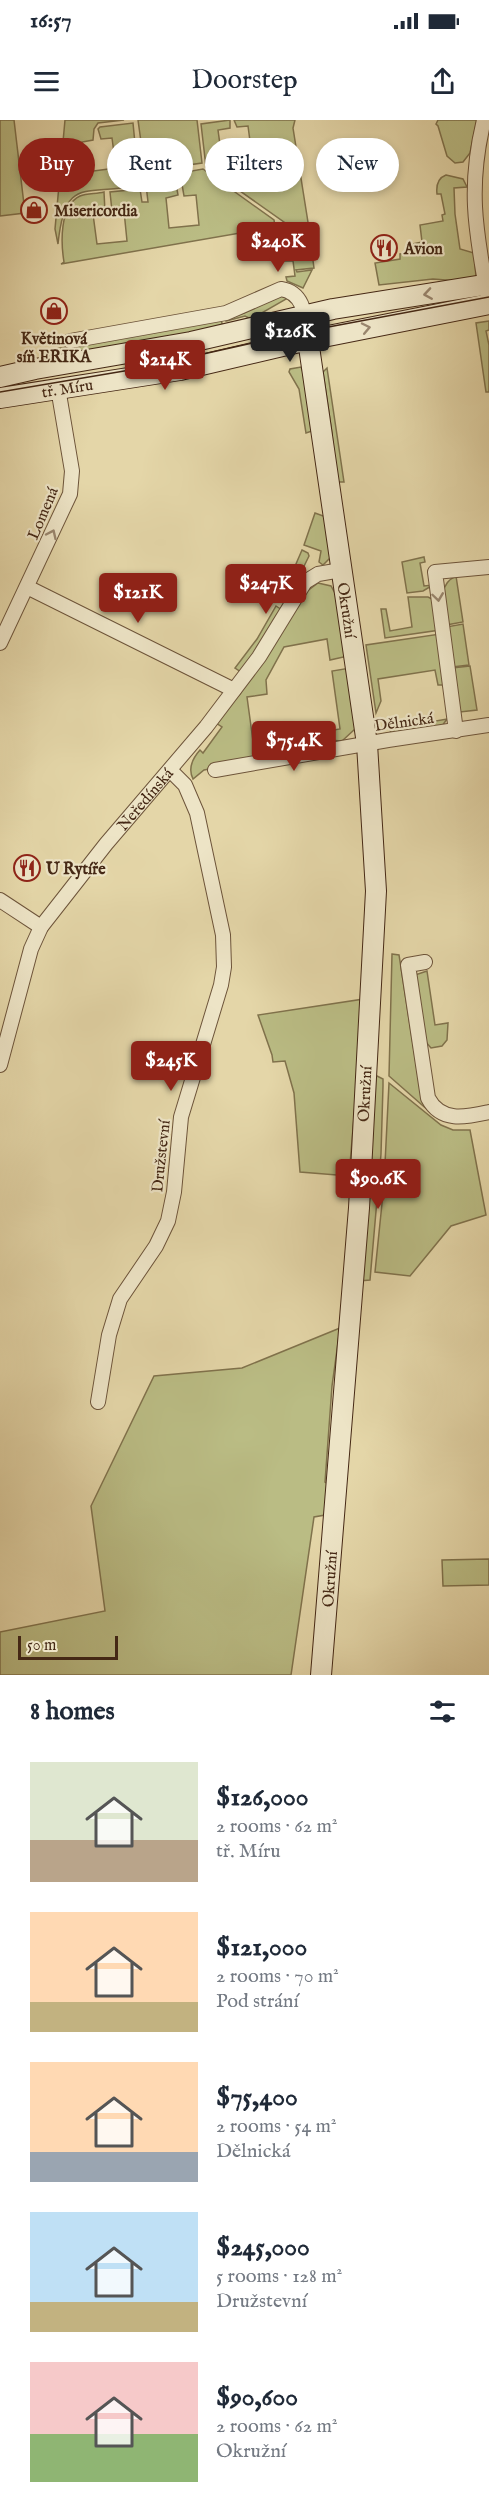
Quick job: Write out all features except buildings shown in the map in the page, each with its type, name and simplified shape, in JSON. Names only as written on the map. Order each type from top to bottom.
[{"type":"street","points":[[484,120],[475,159],[473,194],[475,226],[488,294]]},
{"type":"street","points":[[70,341],[226,313],[279,289],[288,290],[297,296],[304,316],[308,340]]},
{"type":"street","name":"tř. Míru","points":[[0,377],[262,327],[366,303],[488,294]]},
{"type":"street","name":"tř. Míru","points":[[0,398],[180,370],[488,294]]},
{"type":"street","name":"Okružní","points":[[308,340],[367,744],[375,870],[374,965],[365,1079],[359,1208],[321,1675]]},
{"type":"street","name":"Lomená","points":[[0,643],[69,499],[71,465],[58,388]]},
{"type":"street","name":"Dělnická","points":[[456,730],[435,572],[489,567]]},
{"type":"street","name":"Neředínská","points":[[0,1065],[31,949],[41,927],[106,844],[171,771],[234,690],[259,657],[305,582],[318,574],[341,570]]},
{"type":"street","points":[[27,587],[234,690]]},
{"type":"street","name":"Dělnická","points":[[215,770],[489,726]]},
{"type":"street","name":"Družstevní","points":[[98,1402],[109,1335],[120,1299],[156,1245],[168,1221],[174,1192],[181,1117],[224,968],[223,935],[195,805],[185,785],[171,771]]},
{"type":"street","points":[[0,900],[41,927]]},
{"type":"street","points":[[425,962],[408,965],[428,1098],[432,1105],[444,1115],[461,1117],[489,1113]]},
{"type":"green space","points":[[0,120],[14,120],[18,154],[18,192],[23,192],[25,213],[0,216]]},
{"type":"green space","points":[[65,120],[124,120],[98,123],[94,129],[93,138],[63,138]]},
{"type":"green space","points":[[138,120],[197,120],[202,163],[193,164],[193,138],[140,138]]},
{"type":"green space","points":[[230,120],[230,128],[218,130],[219,138],[205,138],[205,158],[201,124]]},
{"type":"green space","points":[[234,120],[295,120],[293,128],[295,138],[250,138],[248,126],[237,127]]},
{"type":"green space","points":[[438,120],[477,120],[470,153],[463,162],[455,163],[447,156],[436,124]]},
{"type":"green space","points":[[133,123],[134,138],[101,139],[98,129],[100,127]]},
{"type":"green space","points":[[107,169],[107,189],[95,190],[95,171]]},
{"type":"green space","points":[[205,170],[205,192],[235,192],[274,220],[275,227],[61,264],[64,262],[63,226],[68,208],[73,201],[86,194],[104,192],[105,212],[93,214],[97,244],[127,241],[124,211],[112,211],[110,192],[140,192],[142,202],[148,202],[147,192],[177,192],[178,195],[166,198],[169,228],[199,225],[196,195],[184,196],[183,192],[193,192],[193,171]]},
{"type":"green space","points":[[446,175],[463,179],[467,187],[454,188],[455,214],[460,249],[474,253],[476,277],[459,281],[433,279],[379,285],[375,263],[400,259],[400,254],[413,253],[412,244],[422,242],[420,225],[443,221],[442,215],[445,214],[441,194],[437,194],[437,188],[439,180]]},
{"type":"green space","points":[[58,192],[85,192],[73,198],[66,207],[58,244],[55,229]]},
{"type":"green space","points":[[241,192],[303,192],[311,241]]},
{"type":"green space","points":[[308,243],[311,246],[314,268],[296,270],[297,272],[312,270],[303,288],[287,281],[286,277],[295,276],[293,261],[284,261],[282,247]]},
{"type":"green space","points":[[280,295],[288,298],[251,319],[245,316],[226,321],[225,319],[244,313]]},
{"type":"green space","points":[[221,319],[223,328],[45,359],[43,351]]},
{"type":"green space","points":[[489,321],[489,330],[486,331],[489,345],[489,392],[486,392],[476,323]]},
{"type":"green space","points":[[301,367],[305,377],[312,431],[306,433],[299,389],[289,372],[290,369]]},
{"type":"green space","points":[[327,368],[344,482],[338,482],[334,462],[323,372]]},
{"type":"green space","points":[[315,513],[326,517],[331,557],[323,565],[319,562],[321,551],[304,545]]},
{"type":"green space","points":[[302,550],[309,556],[286,603],[280,601]]},
{"type":"green space","points":[[424,557],[425,562],[420,563],[424,586],[433,585],[423,591],[407,593],[402,562]]},
{"type":"green space","points":[[456,576],[463,622],[446,625],[444,591],[450,580]]},
{"type":"green space","points":[[318,583],[331,586],[336,595],[348,656],[330,660],[327,639],[284,647],[266,680],[267,694],[247,697],[253,741],[272,739],[272,755],[269,758],[204,770],[193,779],[191,768],[193,760],[200,750],[203,753],[222,727],[216,723],[306,592]]},
{"type":"green space","points":[[408,597],[428,597],[434,600],[440,630],[385,638],[381,609],[386,609],[390,631],[412,627]]},
{"type":"green space","points":[[276,606],[282,610],[241,672],[235,668],[257,639]]},
{"type":"green space","points":[[463,624],[469,665],[452,667],[446,627]]},
{"type":"green space","points":[[440,634],[445,685],[438,685],[435,670],[378,679],[381,701],[376,713],[366,645]]},
{"type":"green space","points":[[470,666],[477,710],[460,712],[452,668]]},
{"type":"green space","points":[[350,668],[355,729],[342,741],[327,740],[322,732],[340,729],[332,671]]},
{"type":"green space","points":[[447,719],[442,726],[391,734],[390,729]]},
{"type":"green space","points":[[315,732],[316,741],[313,749],[282,753],[279,738]]},
{"type":"green space","points":[[392,954],[399,955],[420,1089],[430,1112],[389,1076]]},
{"type":"green space","points":[[427,971],[435,1025],[448,1023],[447,1040],[442,1046],[431,1048],[425,1041],[415,975]]},
{"type":"green space","points":[[364,999],[349,1176],[300,1172],[294,1093],[285,1061],[273,1062],[258,1015]]},
{"type":"green space","points":[[375,1075],[383,1079],[381,1154],[370,1280],[359,1281]]},
{"type":"green space","points":[[389,1083],[441,1125],[453,1130],[470,1130],[486,1215],[451,1226],[410,1276],[375,1272],[384,1184]]},
{"type":"green space","points":[[340,1328],[332,1386],[325,1515],[314,1517],[291,1675],[0,1675],[0,1632],[105,1611],[91,1506],[154,1376],[242,1368]]},
{"type":"green space","points":[[489,1559],[489,1585],[443,1586],[442,1560]]},
{"type":"tram line","points":[[0,392],[136,369],[307,331],[489,297]]},
{"type":"place","name":"Misericordia","points":[[34,210]]},
{"type":"place","name":"Avion","points":[[384,248]]},
{"type":"place","name":"Květinová síň ERIKA","points":[[54,311]]},
{"type":"place","name":"U Rytíře","points":[[27,868]]}]
